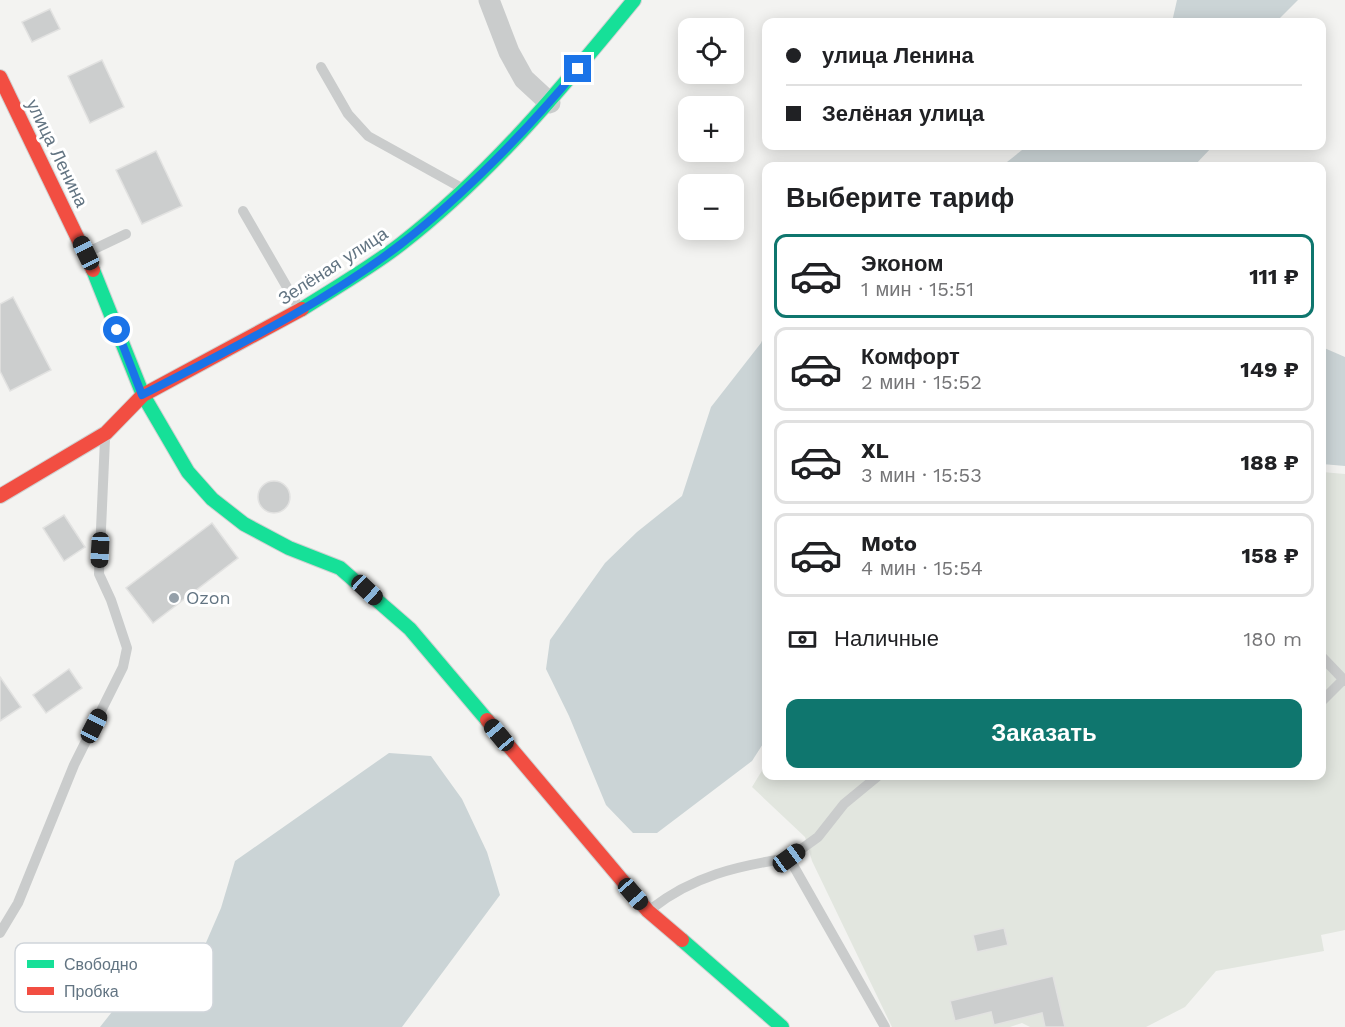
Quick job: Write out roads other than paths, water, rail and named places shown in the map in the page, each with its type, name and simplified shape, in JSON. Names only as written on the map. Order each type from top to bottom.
[{"type":"street","points":[[489,0],[509,52],[524,79],[550,103]]},
{"type":"street","name":"Зелёная улица","points":[[0,496],[106,433],[142,395],[301,310],[401,244],[463,189],[550,103],[634,0]]},
{"type":"street","name":"улица Ленина","points":[[0,77],[86,253],[142,395],[188,472],[212,499],[244,524],[289,548],[340,568],[410,629],[648,911],[782,1027]]},
{"type":"lane","points":[[321,67],[348,114],[368,136],[463,189]]},
{"type":"lane","points":[[243,212],[301,310]]},
{"type":"lane","points":[[86,253],[126,234]]},
{"type":"lane","points":[[0,933],[18,903],[74,765],[123,667],[127,648],[111,600],[99,574],[106,433]]},
{"type":"lane","points":[[1326,661],[1344,680],[1326,697]]},
{"type":"lane","points":[[648,911],[675,890],[711,876],[742,865],[789,858],[818,837],[843,804],[873,780]]},
{"type":"lane","points":[[789,858],[885,1027]]},
{"type":"place","name":"Ozon","points":[[174,598]]}]
